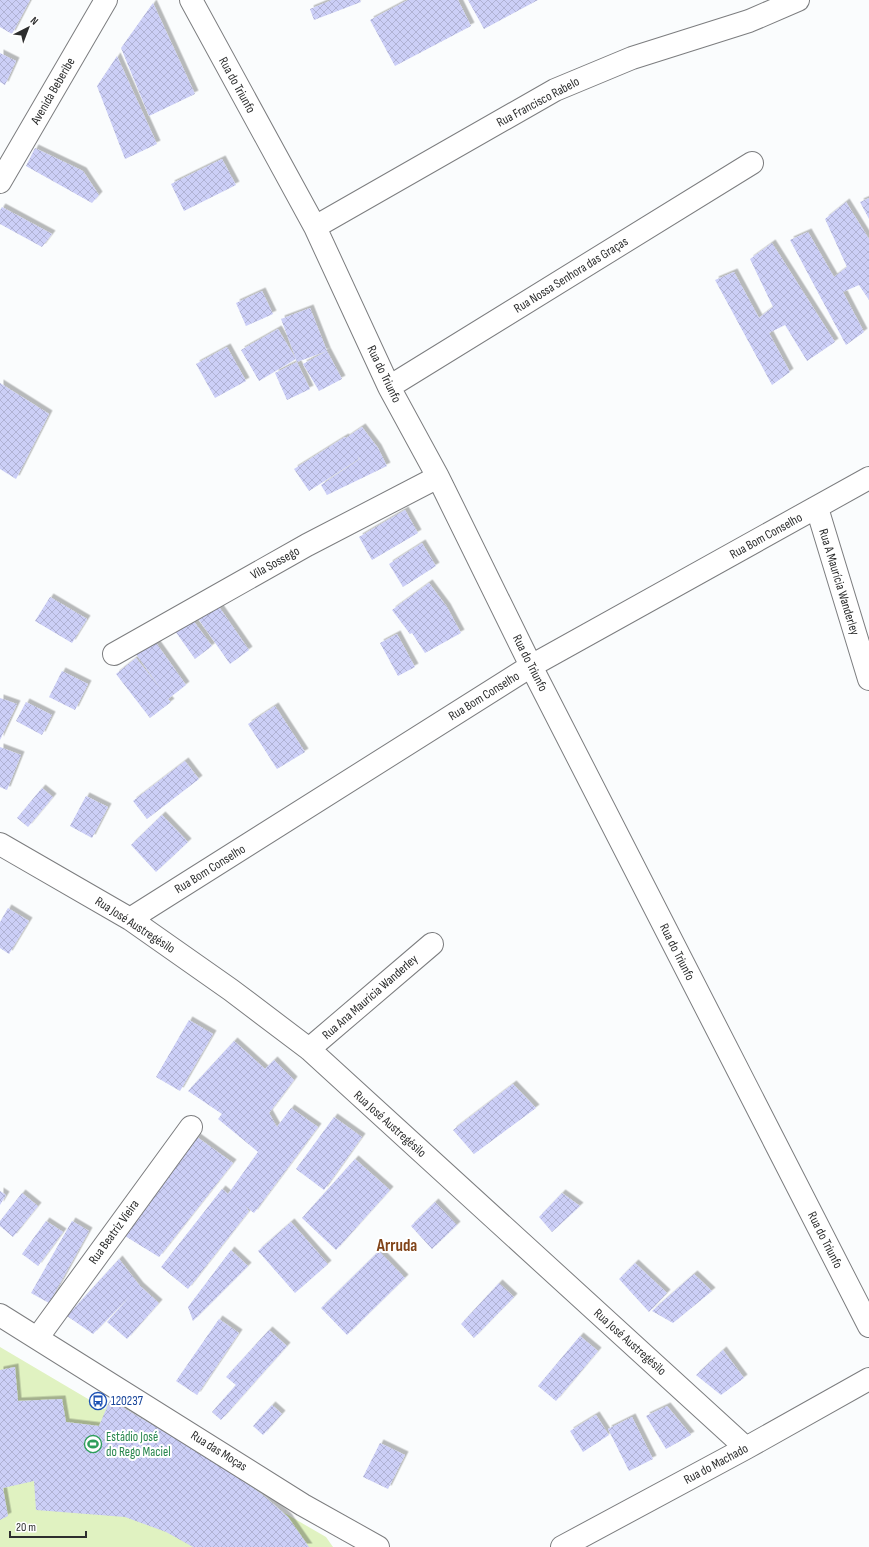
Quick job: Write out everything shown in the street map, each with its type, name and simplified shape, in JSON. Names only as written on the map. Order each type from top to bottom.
[{"type":"street","name":"Avenida Beberibe","points":[[0,182],[106,0]]},
{"type":"street","name":"Rua do Triunfo","points":[[191,0],[315,227],[389,387],[438,477],[531,666],[869,1326]]},
{"type":"street","name":"Rua Francisco Rabelo","points":[[315,227],[554,90],[632,58],[749,22],[798,0]]},
{"type":"street","name":"Rua Nossa Senhora das Graças","points":[[389,387],[752,163]]},
{"type":"street","name":"Vila Sossego","points":[[114,654],[307,545],[438,477]]},
{"type":"street","name":"Rua Bom Conselho","points":[[130,919],[531,666],[869,478]]},
{"type":"street","name":"Rua A Maurícia Wanderley","points":[[817,508],[865,651],[869,679]]},
{"type":"street","name":"Rua José Austregésilo","points":[[0,844],[130,919],[231,990],[309,1050],[746,1448]]},
{"type":"street","name":"Rua Ana Maurícia Wanderley","points":[[309,1050],[432,944]]},
{"type":"street","name":"Rua Beatriz Vieira","points":[[38,1337],[191,1127]]},
{"type":"street","name":"Rua das Moças","points":[[0,1315],[38,1337],[303,1505],[378,1547]]},
{"type":"street","name":"Rua do Machado","points":[[562,1547],[746,1448],[869,1379]]},
{"type":"green space","name":"Estádio José do Rego Maciel","points":[[0,1347],[105,1409],[110,1400],[216,1462],[263,1495],[281,1511],[326,1537],[333,1547],[0,1547]]},
{"type":"building","points":[[0,0],[30,0],[12,34],[0,27]]},
{"type":"building","points":[[332,0],[360,0],[361,2],[314,20],[310,9]]},
{"type":"building","points":[[408,0],[458,0],[471,26],[395,66],[370,20]]},
{"type":"building","points":[[468,0],[538,0],[484,29]]},
{"type":"building","points":[[153,3],[195,94],[149,116],[121,48]]},
{"type":"building","points":[[0,53],[16,61],[5,85],[0,82]]},
{"type":"building","points":[[117,56],[157,144],[125,159],[97,86]]},
{"type":"building","points":[[35,148],[83,171],[99,195],[92,203],[26,166]]},
{"type":"building","points":[[222,159],[236,185],[184,211],[171,184]]},
{"type":"building","points":[[869,198],[869,219],[860,202]]},
{"type":"building","points":[[846,202],[869,239],[869,300],[859,285],[843,292],[864,332],[846,345],[790,240],[808,232],[834,277],[847,267],[825,219]]},
{"type":"building","points":[[2,207],[52,234],[42,247],[0,224],[0,210]]},
{"type":"building","points":[[772,243],[835,342],[807,361],[785,325],[769,333],[790,372],[772,385],[715,280],[734,272],[759,318],[773,307],[750,259]]},
{"type":"building","points":[[262,291],[273,314],[246,326],[236,303]]},
{"type":"building","points":[[310,308],[327,351],[297,362],[281,319]]},
{"type":"building","points":[[278,329],[296,359],[259,381],[241,350]]},
{"type":"building","points":[[227,347],[246,381],[215,398],[196,364]]},
{"type":"building","points":[[327,351],[342,379],[319,391],[303,364]]},
{"type":"building","points":[[297,362],[310,389],[287,400],[275,373]]},
{"type":"building","points":[[0,383],[49,414],[16,479],[0,469]]},
{"type":"building","points":[[362,427],[378,448],[387,466],[327,495],[321,485],[360,459],[357,455],[359,459],[309,491],[294,469]]},
{"type":"building","points":[[405,510],[418,533],[372,560],[359,537]]},
{"type":"building","points":[[422,543],[436,566],[403,587],[389,564]]},
{"type":"building","points":[[429,583],[447,607],[461,633],[425,653],[412,633],[410,634],[392,610]]},
{"type":"building","points":[[50,597],[87,619],[72,643],[35,621]]},
{"type":"building","points":[[217,604],[249,650],[230,664],[197,617]]},
{"type":"building","points":[[192,619],[212,646],[195,659],[175,631]]},
{"type":"building","points":[[397,634],[415,667],[398,676],[380,643]]},
{"type":"building","points":[[154,640],[186,685],[168,699],[171,702],[150,718],[116,674],[136,658],[161,689],[136,654]]},
{"type":"building","points":[[62,671],[88,684],[75,710],[49,697]]},
{"type":"building","points":[[0,698],[17,704],[0,740]]},
{"type":"building","points":[[26,702],[52,715],[42,735],[16,721]]},
{"type":"building","points":[[275,706],[305,752],[277,769],[248,724]]},
{"type":"building","points":[[0,747],[21,755],[7,790],[0,787]]},
{"type":"building","points":[[185,761],[199,779],[147,819],[133,801]]},
{"type":"building","points":[[42,788],[53,797],[28,827],[17,818]]},
{"type":"building","points":[[86,796],[108,807],[92,838],[70,826]]},
{"type":"building","points":[[162,815],[188,842],[156,872],[131,845]]},
{"type":"building","points":[[8,908],[29,921],[9,954],[0,948],[0,922]]},
{"type":"building","points":[[189,1020],[213,1034],[180,1091],[156,1077]]},
{"type":"building","points":[[234,1041],[265,1069],[274,1060],[294,1080],[269,1113],[277,1127],[291,1108],[318,1127],[254,1213],[245,1206],[249,1211],[188,1289],[161,1267],[222,1189],[228,1194],[258,1152],[218,1119],[222,1114],[188,1091]]},
{"type":"building","points":[[513,1084],[536,1108],[474,1154],[453,1130]]},
{"type":"building","points":[[334,1117],[362,1137],[324,1190],[296,1169]]},
{"type":"building","points":[[197,1137],[233,1163],[159,1257],[125,1236]]},
{"type":"building","points":[[355,1159],[390,1190],[336,1250],[302,1218]]},
{"type":"building","points":[[0,1191],[6,1195],[0,1205]]},
{"type":"building","points":[[22,1193],[38,1206],[13,1237],[0,1226],[0,1221]]},
{"type":"building","points":[[562,1193],[580,1206],[552,1232],[539,1217]]},
{"type":"building","points":[[435,1202],[457,1225],[432,1249],[411,1226]]},
{"type":"building","points":[[46,1221],[63,1232],[38,1266],[22,1254]]},
{"type":"building","points":[[72,1221],[89,1231],[49,1303],[31,1293]]},
{"type":"building","points":[[291,1222],[328,1264],[295,1293],[258,1251]]},
{"type":"building","points":[[231,1250],[248,1266],[193,1321],[188,1307]]},
{"type":"building","points":[[379,1251],[405,1278],[347,1335],[321,1308]]},
{"type":"building","points":[[119,1259],[140,1286],[159,1303],[127,1339],[107,1322],[132,1294],[93,1334],[67,1316]]},
{"type":"building","points":[[635,1263],[667,1293],[649,1312],[619,1279]]},
{"type":"building","points":[[694,1274],[712,1291],[673,1323],[652,1311]]},
{"type":"building","points":[[499,1283],[514,1297],[474,1338],[461,1324]]},
{"type":"building","points":[[219,1319],[239,1333],[197,1395],[176,1381]]},
{"type":"building","points":[[269,1330],[287,1346],[221,1420],[212,1412],[236,1385],[226,1377]]},
{"type":"building","points":[[580,1336],[598,1351],[556,1401],[538,1386]]},
{"type":"building","points":[[723,1350],[744,1378],[721,1395],[696,1375]]},
{"type":"building","name":"Estádio José do Rego Maciel","points":[[15,1367],[18,1401],[62,1399],[66,1422],[99,1426],[110,1400],[216,1462],[263,1495],[288,1517],[309,1547],[193,1547],[166,1532],[125,1517],[36,1510],[34,1481],[3,1488],[8,1516],[0,1520],[0,1370]]},
{"type":"building","points":[[272,1405],[282,1414],[263,1435],[253,1426]]},
{"type":"building","points":[[667,1406],[691,1435],[666,1449],[646,1416]]},
{"type":"building","points":[[596,1415],[609,1435],[583,1452],[570,1431]]},
{"type":"building","points":[[632,1417],[653,1459],[629,1471],[608,1429]]},
{"type":"building","points":[[380,1443],[405,1455],[388,1489],[363,1477]]},
{"type":"place","name":"120237","points":[[98,1401]]},
{"type":"place","name":"Estádio José do Rego Maciel","points":[[93,1444]]},
{"type":"district","name":"Arruda","points":[[397,1246]]}]
